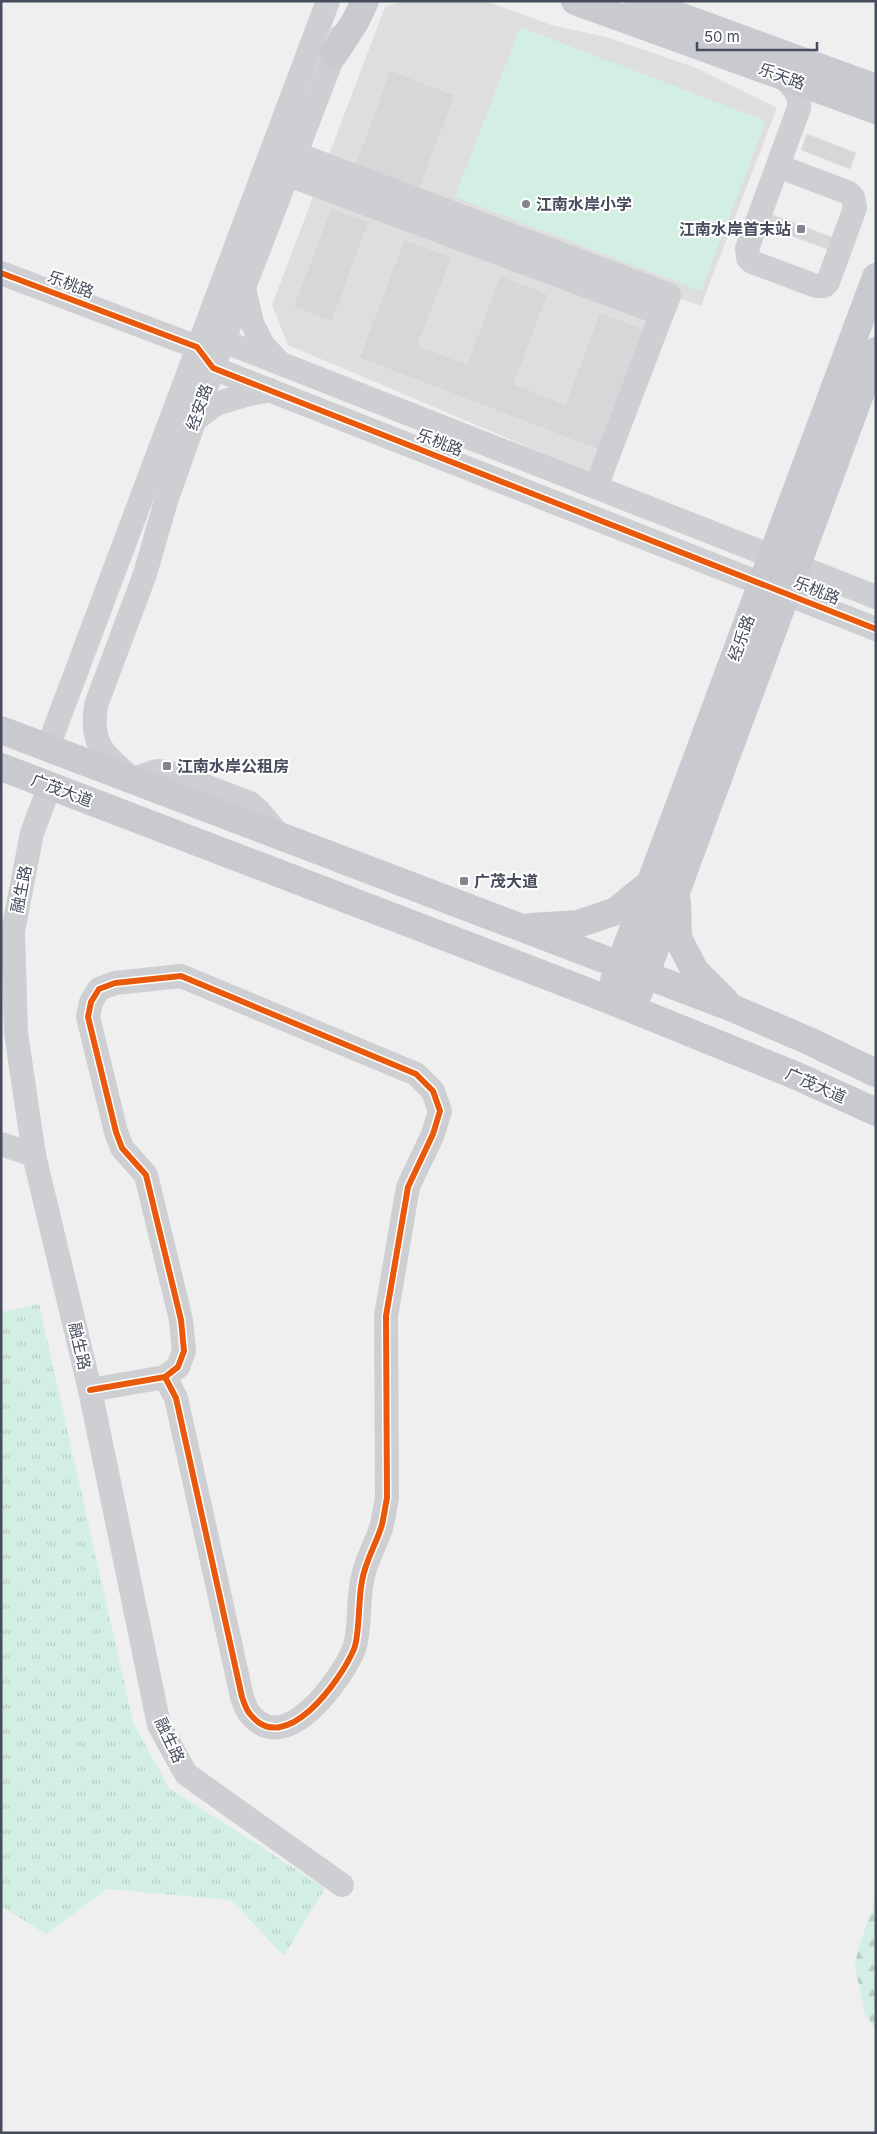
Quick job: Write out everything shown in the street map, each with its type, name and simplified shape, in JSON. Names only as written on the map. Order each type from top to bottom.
[{"type":"main road","points":[[334,54],[355,22],[365,1]]},
{"type":"main road","name":"乐天路","points":[[575,1],[825,92],[875,105]]},
{"type":"main road","name":"乐天路","points":[[638,1],[875,105]]},
{"type":"main road","name":"经乐路","points":[[607,999],[876,277]]},
{"type":"main road","name":"经乐路","points":[[633,1010],[876,351]]},
{"type":"main road","points":[[1,730],[403,881],[730,1007],[809,1041],[876,1073]]},
{"type":"main road","name":"广茂大道","points":[[1,766],[607,999],[798,1076],[876,1112]]},
{"type":"main road","points":[[390,915],[409,914],[413,910],[416,902],[415,895],[403,881]]},
{"type":"main road","points":[[524,927],[578,924],[616,911],[650,883]]},
{"type":"main road","points":[[676,892],[678,938],[695,970],[730,1007]]},
{"type":"street","name":"经安路","points":[[48,747],[328,1]]},
{"type":"street","name":"经安路","points":[[132,779],[108,758],[99,746],[94,732],[96,705],[145,574],[166,500],[213,368],[353,1]]},
{"type":"street","points":[[782,76],[796,91],[800,103],[786,170]]},
{"type":"street","points":[[786,170],[849,193],[855,202],[855,208],[828,282],[824,286],[816,286],[752,262],[747,254],[786,170],[788,155],[810,98],[825,92]]},
{"type":"street","points":[[290,164],[665,304],[596,487]]},
{"type":"street","name":"乐桃路","points":[[1,272],[197,347]]},
{"type":"street","points":[[244,288],[252,323],[262,345],[280,363]]},
{"type":"street","name":"乐桃路","points":[[223,341],[876,597]]},
{"type":"street","points":[[213,368],[197,347],[223,341]]},
{"type":"street","name":"乐桃路","points":[[213,368],[761,582],[876,629]]},
{"type":"street","points":[[195,420],[216,404],[270,390]]},
{"type":"street","name":"融生路","points":[[50,785],[32,833],[13,931],[16,1033],[34,1155],[90,1390],[160,1725],[186,1774],[342,1885]]},
{"type":"street","points":[[90,1390],[165,1377],[178,1367],[184,1351],[181,1320],[146,1175],[122,1148],[116,1132],[88,1017],[91,1002],[99,989],[115,983],[182,976],[416,1074],[433,1091],[440,1111],[433,1134],[408,1187],[386,1316],[387,1498],[382,1527],[370,1551],[362,1579],[355,1647],[343,1672],[310,1711],[295,1723],[280,1728],[264,1726],[249,1714],[242,1697],[176,1398],[165,1377]]},
{"type":"street","points":[[1,1144],[34,1155]]},
{"type":"shaded area","name":"江南水岸小学","points":[[401,1],[486,1],[551,25],[606,37],[694,67],[777,108],[701,306],[681,299],[606,480],[288,345],[272,305],[385,7]]},
{"type":"green space","points":[[520,27],[766,121],[701,291],[455,197]]},
{"type":"green space","points":[[39,1304],[133,1722],[169,1788],[325,1888],[284,1956],[231,1900],[107,1889],[46,1934],[1,1906],[1,1312]]},
{"type":"green space","points":[[876,1897],[876,2030],[865,2014],[855,1966],[858,1949]]},
{"type":"building","points":[[390,70],[455,95],[419,190],[355,165]]},
{"type":"building","points":[[807,134],[856,153],[850,169],[801,150]]},
{"type":"building","points":[[331,208],[369,222],[332,322],[293,307]]},
{"type":"building","points":[[771,214],[834,238],[830,250],[766,227]]},
{"type":"building","points":[[404,239],[452,257],[418,345],[467,364],[500,275],[548,294],[514,384],[565,404],[600,312],[647,330],[601,451],[359,358]]},
{"type":"cycle path","points":[[1,273],[197,347],[213,368],[876,629]]},
{"type":"cycle path","points":[[90,1390],[165,1377],[178,1367],[184,1351],[181,1320],[146,1175],[122,1148],[116,1132],[88,1017],[91,1002],[99,989],[115,983],[181,976],[416,1074],[433,1091],[440,1111],[433,1134],[408,1187],[386,1316],[387,1498],[381,1528],[363,1574],[356,1643],[347,1663],[325,1695],[310,1710],[295,1721],[279,1727],[264,1725],[249,1712],[242,1697],[176,1398],[165,1377]]},
{"type":"place","name":"江南水岸小学","points":[[526,204]]},
{"type":"place","name":"江南水岸首末站","points":[[801,229]]},
{"type":"place","name":"江南水岸公租房","points":[[167,766]]},
{"type":"place","name":"广茂大道","points":[[464,881]]}]
